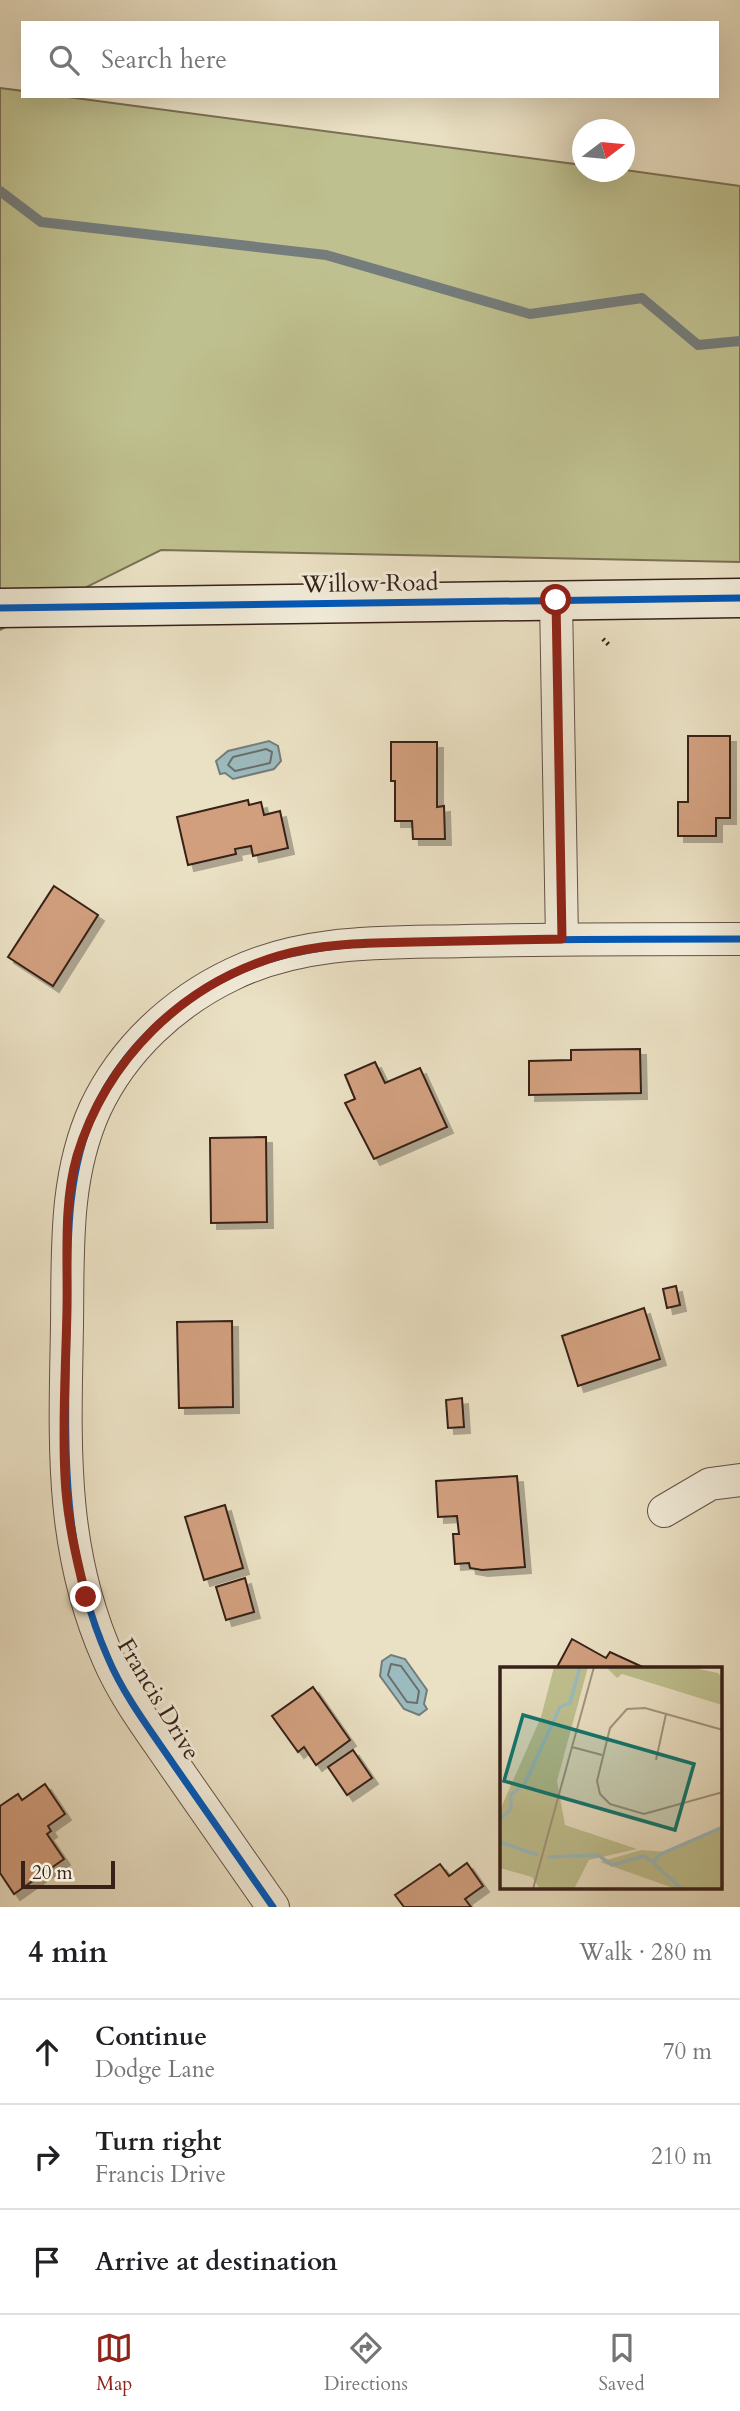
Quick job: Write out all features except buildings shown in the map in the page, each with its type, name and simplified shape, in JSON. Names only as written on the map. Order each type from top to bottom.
[{"type":"street","name":"Willow Road","points":[[0,608],[740,598]]},
{"type":"street","points":[[556,600],[562,939]]},
{"type":"street","name":"Francis Drive","points":[[273,1907],[141,1717],[108,1659],[86,1597],[73,1545],[65,1478],[68,1205],[77,1157],[96,1107],[120,1068],[150,1030],[189,999],[233,974],[278,956],[323,947],[562,939],[740,939]]},
{"type":"street","points":[[664,1511],[710,1484],[740,1480]]},
{"type":"path","points":[[603,639],[609,645]]},
{"type":"green space","points":[[0,88],[21,91],[21,98],[75,98],[572,164],[572,182],[635,182],[635,171],[740,186],[740,562],[161,550],[0,630]]},
{"type":"water","points":[[269,741],[278,746],[281,761],[274,769],[233,779],[225,773],[220,774],[216,761],[228,751]]},
{"type":"water","points":[[391,1655],[405,1659],[427,1690],[424,1704],[427,1709],[419,1715],[404,1709],[380,1676],[382,1661]]},
{"type":"waterway","points":[[0,191],[41,222],[326,255],[530,314],[642,298],[698,345],[740,341]]},
{"type":"cycle path","points":[[0,608],[740,598]]},
{"type":"cycle path","points":[[273,1907],[122,1686],[92,1617],[81,1576],[73,1535],[66,1453],[68,1242],[78,1161],[95,1109],[135,1047],[171,1013],[211,985],[260,963],[289,954],[346,945],[406,942],[740,939]]},
{"type":"route","points":[[86,1597],[73,1545],[65,1478],[68,1205],[77,1157],[96,1107],[120,1068],[150,1030],[189,999],[233,974],[278,956],[323,947],[368,943],[562,939],[556,600]]}]
